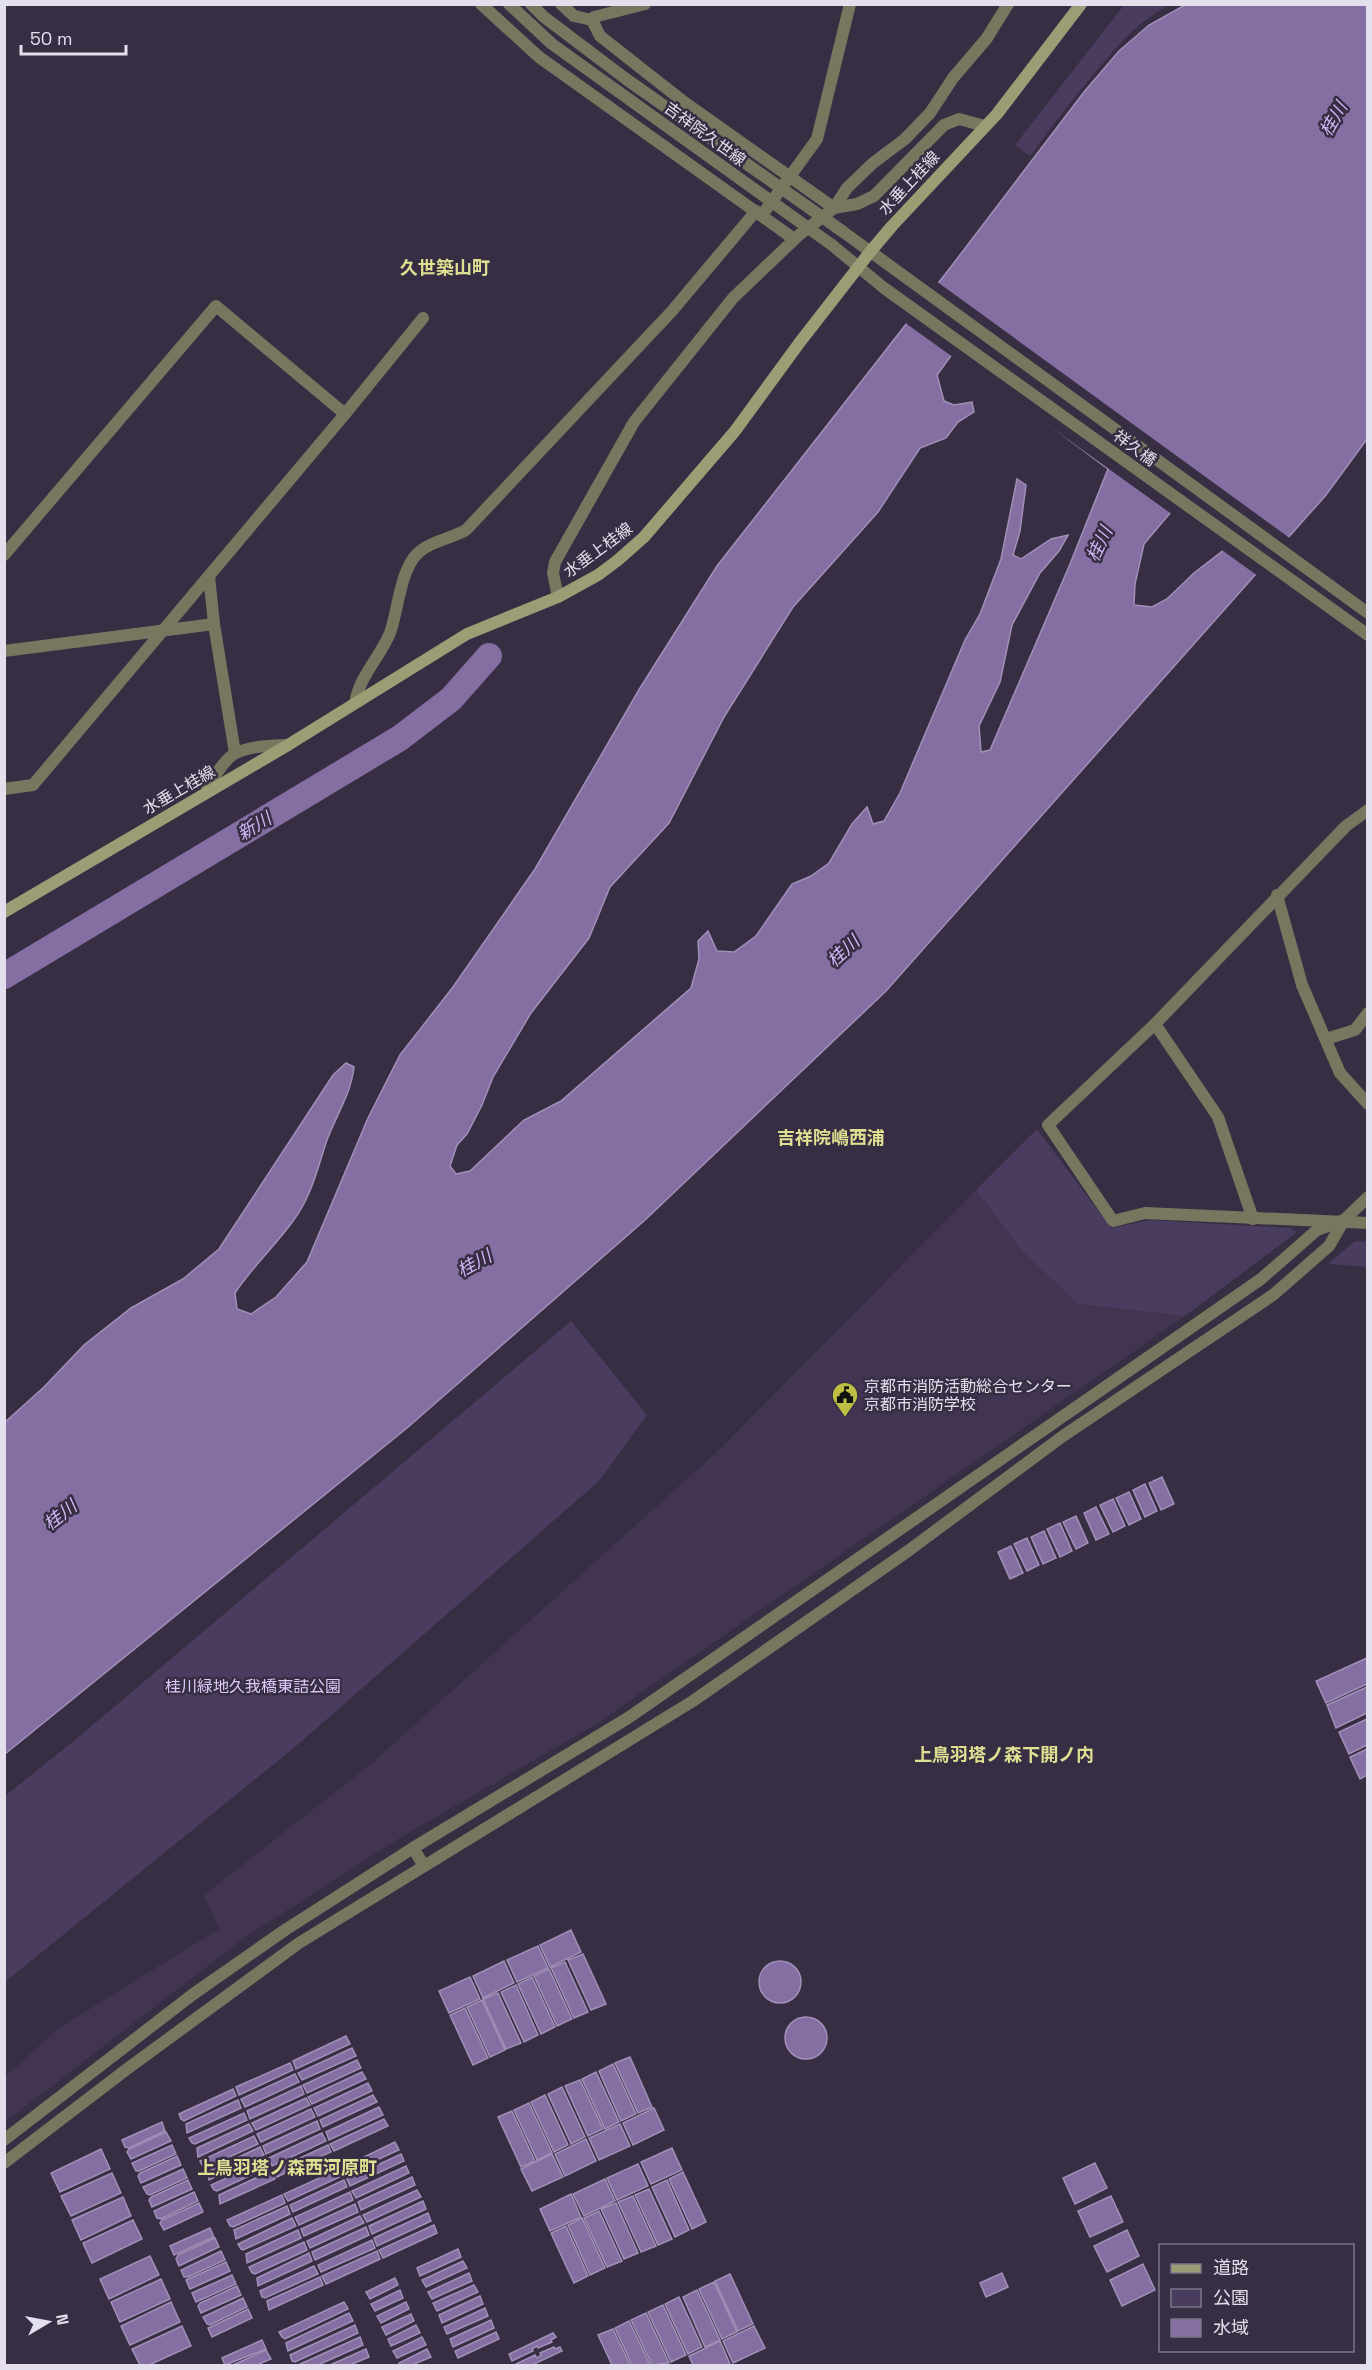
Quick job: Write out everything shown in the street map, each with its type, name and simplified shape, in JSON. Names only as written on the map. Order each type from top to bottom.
[{"type":"main road","name":"水垂上桂線","points":[[4,912],[288,745],[467,634],[558,597],[598,575],[644,537],[735,431],[870,252],[997,114],[1081,4]]},
{"type":"street","points":[[481,4],[539,57],[794,239]]},
{"type":"street","name":"吉祥院久世線","points":[[509,4],[552,44],[832,245],[884,288]]},
{"type":"street","name":"吉祥院久世線","points":[[531,4],[544,17],[627,79],[894,270]]},
{"type":"street","points":[[561,4],[574,16],[593,19],[645,4]]},
{"type":"street","points":[[591,4],[593,19],[600,36],[675,95],[834,208],[857,204],[874,196],[944,125],[959,119],[985,126]]},
{"type":"street","points":[[355,703],[357,692],[389,634],[410,562],[425,548],[453,538],[466,530],[672,311],[791,176],[817,139],[850,4]]},
{"type":"street","points":[[558,597],[553,573],[555,562],[634,422],[733,298],[794,239],[834,208],[847,188],[905,139],[930,113],[953,78],[987,38],[1008,4]]},
{"type":"street","name":"祥久橋","points":[[894,270],[1368,614]]},
{"type":"street","name":"祥久橋","points":[[884,288],[1368,635]]},
{"type":"street","points":[[4,555],[216,306],[345,414]]},
{"type":"street","points":[[4,789],[33,785],[423,318]]},
{"type":"street","points":[[209,576],[214,624],[235,753]]},
{"type":"street","points":[[4,651],[214,624]]},
{"type":"street","points":[[206,794],[209,783],[235,753],[274,745],[288,745]]},
{"type":"street","points":[[1368,810],[1346,826],[1155,1024],[1048,1125],[1113,1221],[1145,1213],[1253,1219],[1344,1220],[1368,1223]]},
{"type":"street","points":[[1277,895],[1302,986],[1340,1073],[1368,1104]]},
{"type":"street","points":[[4,903],[27,899]]},
{"type":"street","points":[[1326,1039],[1355,1030],[1368,1013]]},
{"type":"street","points":[[1155,1024],[1218,1117],[1253,1219]]},
{"type":"street","points":[[4,2163],[127,2069],[299,1943],[693,1701],[908,1551],[1063,1436],[1274,1295],[1329,1246],[1344,1220],[1368,1197]]},
{"type":"street","points":[[4,2140],[192,1995],[285,1930],[413,1848],[628,1718],[1262,1279],[1317,1230],[1344,1220]]},
{"type":"street","points":[[413,1848],[424,1866]]},
{"type":"shaded area","points":[[976,1190],[1023,1252],[1078,1304],[1185,1316],[593,1726],[398,1839],[244,1938],[5,2122],[6,2076],[59,2028],[219,1929],[204,1895],[371,1764],[718,1451]]},
{"type":"green space","points":[[1124,5],[1169,5],[1130,33],[1114,50],[1030,156],[1015,145]]},
{"type":"green space","points":[[1037,1129],[1111,1228],[1151,1220],[1290,1228],[1297,1232],[1185,1316],[1078,1304],[1023,1252],[976,1190]]},
{"type":"green space","points":[[1355,1241],[1367,1242],[1367,1267],[1328,1264]]},
{"type":"green space","name":"桂川緑地久我橋東詰公園","points":[[571,1321],[647,1415],[599,1481],[295,1747],[5,1982],[5,1796],[75,1740]]},
{"type":"water","name":"桂川","points":[[1185,5],[1367,5],[1367,439],[1326,495],[886,991],[645,1220],[407,1428],[5,1754],[4,1423],[44,1387],[84,1345],[131,1308],[183,1279],[219,1249],[333,1075],[346,1063],[354,1067],[350,1086],[327,1140],[309,1192],[293,1221],[235,1293],[237,1309],[251,1314],[276,1297],[307,1262],[368,1118],[400,1055],[453,987],[535,869],[640,688],[717,566],[1084,92],[1119,51],[1149,25]],"holes":[[[953,353],[1108,469],[990,750],[981,752],[979,726],[1000,682],[1012,625],[1040,573],[1059,551],[1068,535],[1051,539],[1021,559],[1013,555],[1020,531],[1026,485],[1017,479],[1001,559],[980,614],[965,640],[900,793],[884,821],[873,824],[867,807],[852,824],[829,863],[811,876],[792,884],[756,936],[734,952],[717,951],[708,931],[698,941],[699,959],[691,988],[561,1101],[524,1120],[470,1171],[456,1174],[450,1166],[457,1145],[467,1134],[493,1077],[531,1013],[589,938],[610,887],[669,823],[724,717],[793,607],[878,512],[920,448],[946,438],[958,422],[974,412],[972,402],[954,405],[944,401],[937,375]],[[1171,512],[1225,549],[1194,573],[1167,599],[1152,607],[1134,605],[1135,584],[1144,544]]]},
{"type":"water","points":[[1162,1477],[1174,1504],[1161,1510],[1149,1483]]},
{"type":"water","points":[[1145,1484],[1157,1511],[1145,1517],[1133,1490]]},
{"type":"water","points":[[1129,1492],[1141,1519],[1129,1525],[1116,1498]]},
{"type":"water","points":[[1113,1499],[1125,1526],[1113,1532],[1100,1505]]},
{"type":"water","points":[[1096,1507],[1109,1534],[1096,1540],[1084,1513]]},
{"type":"water","points":[[1076,1516],[1088,1543],[1076,1549],[1063,1522]]},
{"type":"water","points":[[1060,1523],[1072,1551],[1060,1557],[1047,1529]]},
{"type":"water","points":[[1044,1531],[1056,1558],[1043,1564],[1031,1537]]},
{"type":"water","points":[[1027,1538],[1039,1565],[1027,1571],[1014,1544]]},
{"type":"water","points":[[1011,1546],[1023,1573],[1010,1579],[998,1552]]},
{"type":"water","points":[[1367,1658],[1367,1684],[1326,1703],[1316,1681]]},
{"type":"water","points":[[1367,1687],[1367,1713],[1336,1728],[1327,1705]]},
{"type":"water","points":[[1367,1719],[1367,1745],[1349,1754],[1339,1732]]},
{"type":"water","points":[[1367,1749],[1367,1775],[1360,1779],[1350,1757]]},
{"type":"water","points":[[571,1930],[581,1952],[550,1967],[540,1945]]},
{"type":"water","points":[[538,1946],[548,1968],[517,1982],[507,1960]]},
{"type":"water","points":[[583,1954],[606,2004],[591,2010],[568,1960]]},
{"type":"water","points":[[504,1961],[514,1983],[483,1998],[473,1976]]},
{"type":"water","points":[[780,1961],[795,1967],[801,1982],[795,1997],[780,2003],[765,1997],[759,1982],[765,1967]]},
{"type":"water","points":[[565,1962],[588,2012],[574,2018],[551,1968]]},
{"type":"water","points":[[549,1969],[572,2019],[557,2026],[534,1976]]},
{"type":"water","points":[[470,1977],[480,1999],[449,2013],[439,1991]]},
{"type":"water","points":[[532,1977],[555,2027],[541,2034],[518,1984]]},
{"type":"water","points":[[516,1985],[538,2035],[524,2042],[501,1992]]},
{"type":"water","points":[[498,1993],[521,2043],[506,2049],[483,1999]]},
{"type":"water","points":[[482,2000],[505,2050],[490,2057],[467,2007]]},
{"type":"water","points":[[465,2008],[488,2058],[473,2065],[450,2015]]},
{"type":"water","points":[[806,2017],[821,2023],[827,2038],[821,2053],[806,2059],[791,2053],[785,2038],[791,2023]]},
{"type":"water","points":[[346,2036],[350,2044],[296,2069],[293,2061]]},
{"type":"water","points":[[352,2048],[356,2056],[302,2080],[298,2073]]},
{"type":"water","points":[[630,2057],[652,2107],[638,2113],[615,2063]]},
{"type":"water","points":[[357,2060],[361,2068],[307,2093],[303,2085]]},
{"type":"water","points":[[290,2063],[293,2070],[239,2095],[236,2087]]},
{"type":"water","points":[[613,2064],[636,2114],[621,2121],[599,2071]]},
{"type":"water","points":[[362,2072],[366,2079],[312,2104],[308,2097]]},
{"type":"water","points":[[596,2072],[619,2122],[605,2129],[582,2079]]},
{"type":"water","points":[[295,2074],[299,2082],[245,2107],[241,2099]]},
{"type":"water","points":[[580,2080],[603,2129],[588,2136],[565,2086]]},
{"type":"water","points":[[368,2083],[372,2091],[318,2116],[314,2108]]},
{"type":"water","points":[[301,2086],[304,2094],[250,2119],[247,2111]]},
{"type":"water","points":[[562,2087],[585,2137],[571,2144],[548,2094]]},
{"type":"water","points":[[233,2089],[236,2096],[184,2121],[181,2119],[179,2114]]},
{"type":"water","points":[[373,2095],[377,2102],[323,2127],[320,2120]]},
{"type":"water","points":[[545,2095],[568,2145],[554,2152],[531,2102]]},
{"type":"water","points":[[306,2098],[310,2105],[256,2130],[252,2123]]},
{"type":"water","points":[[238,2100],[241,2108],[187,2133],[186,2124]]},
{"type":"water","points":[[529,2103],[552,2153],[537,2160],[514,2110]]},
{"type":"water","points":[[379,2107],[383,2115],[329,2140],[326,2132]]},
{"type":"water","points":[[654,2108],[664,2130],[633,2145],[623,2123]]},
{"type":"water","points":[[311,2109],[315,2117],[261,2142],[257,2134]]},
{"type":"water","points":[[512,2111],[535,2161],[521,2167],[498,2117]]},
{"type":"water","points":[[244,2113],[247,2120],[195,2144],[189,2138]]},
{"type":"water","points":[[384,2119],[388,2126],[334,2151],[330,2144]]},
{"type":"water","points":[[317,2121],[320,2129],[266,2154],[263,2146]]},
{"type":"water","points":[[162,2122],[165,2131],[129,2148],[125,2147],[122,2140]]},
{"type":"water","points":[[249,2124],[253,2131],[198,2157],[197,2148]]},
{"type":"water","points":[[620,2124],[630,2146],[599,2160],[589,2138]]},
{"type":"water","points":[[166,2132],[171,2141],[131,2159],[127,2152],[129,2149]]},
{"type":"water","points":[[322,2133],[326,2141],[272,2166],[269,2158]]},
{"type":"water","points":[[254,2136],[258,2144],[203,2167],[200,2161]]},
{"type":"water","points":[[586,2139],[596,2161],[565,2176],[555,2154]]},
{"type":"water","points":[[395,2142],[399,2150],[344,2175],[341,2168]]},
{"type":"water","points":[[172,2145],[176,2154],[136,2171],[132,2163]]},
{"type":"water","points":[[328,2145],[331,2152],[277,2177],[274,2170]]},
{"type":"water","points":[[260,2147],[264,2155],[209,2180],[207,2172]]},
{"type":"water","points":[[672,2148],[682,2170],[651,2184],[641,2162]]},
{"type":"water","points":[[101,2149],[110,2169],[60,2192],[51,2173]]},
{"type":"water","points":[[401,2154],[404,2161],[350,2186],[347,2179]]},
{"type":"water","points":[[552,2154],[563,2177],[532,2191],[521,2169]]},
{"type":"water","points":[[177,2156],[181,2165],[141,2183],[138,2176],[140,2173]]},
{"type":"water","points":[[266,2160],[269,2167],[217,2191],[211,2185]]},
{"type":"water","points":[[1095,2163],[1107,2188],[1075,2204],[1063,2178]]},
{"type":"water","points":[[638,2164],[648,2186],[617,2200],[607,2178]]},
{"type":"water","points":[[406,2166],[409,2173],[356,2198],[352,2191]]},
{"type":"water","points":[[183,2169],[187,2178],[150,2195],[143,2187]]},
{"type":"water","points":[[339,2169],[342,2176],[288,2201],[284,2194]]},
{"type":"water","points":[[271,2171],[275,2179],[220,2204],[219,2195]]},
{"type":"water","points":[[683,2172],[706,2222],[692,2229],[669,2179]]},
{"type":"water","points":[[112,2173],[121,2193],[71,2216],[61,2196]]},
{"type":"water","points":[[412,2177],[415,2185],[361,2210],[358,2202]]},
{"type":"water","points":[[605,2179],[615,2201],[584,2216],[573,2194]]},
{"type":"water","points":[[188,2180],[192,2189],[152,2207],[149,2200],[151,2197]]},
{"type":"water","points":[[344,2180],[347,2187],[293,2212],[290,2205]]},
{"type":"water","points":[[667,2180],[689,2230],[675,2237],[652,2187]]},
{"type":"water","points":[[649,2189],[672,2239],[658,2245],[635,2195]]},
{"type":"water","points":[[417,2190],[421,2197],[367,2222],[363,2215]]},
{"type":"water","points":[[194,2192],[198,2201],[161,2219],[157,2218],[154,2211]]},
{"type":"water","points":[[350,2192],[353,2200],[299,2225],[295,2217]]},
{"type":"water","points":[[571,2194],[581,2217],[550,2231],[540,2209]]},
{"type":"water","points":[[282,2195],[285,2203],[233,2227],[230,2226],[227,2220]]},
{"type":"water","points":[[633,2196],[656,2246],[641,2252],[618,2202]]},
{"type":"water","points":[[1111,2196],[1123,2222],[1090,2237],[1078,2211]]},
{"type":"water","points":[[123,2197],[131,2216],[81,2240],[72,2220]]},
{"type":"water","points":[[423,2201],[426,2209],[372,2234],[369,2226]]},
{"type":"water","points":[[199,2203],[203,2212],[164,2230],[160,2223],[162,2220]]},
{"type":"water","points":[[616,2203],[638,2253],[624,2259],[601,2209]]},
{"type":"water","points":[[355,2204],[358,2212],[304,2236],[301,2229]]},
{"type":"water","points":[[287,2206],[290,2214],[236,2239],[234,2230]]},
{"type":"water","points":[[599,2211],[622,2261],[607,2267],[584,2218]]},
{"type":"water","points":[[428,2213],[431,2221],[377,2246],[374,2238]]},
{"type":"water","points":[[360,2216],[364,2223],[310,2248],[307,2241]]},
{"type":"water","points":[[292,2218],[296,2226],[243,2250],[238,2244]]},
{"type":"water","points":[[582,2218],[605,2268],[590,2275],[568,2225]]},
{"type":"water","points":[[133,2220],[142,2239],[92,2263],[83,2243]]},
{"type":"water","points":[[434,2225],[437,2233],[383,2258],[379,2250]]},
{"type":"water","points":[[566,2226],[588,2276],[574,2283],[551,2233]]},
{"type":"water","points":[[366,2227],[369,2235],[315,2260],[312,2252]]},
{"type":"water","points":[[210,2228],[214,2237],[174,2255],[170,2246]]},
{"type":"water","points":[[298,2230],[301,2238],[247,2263],[246,2254]]},
{"type":"water","points":[[1127,2230],[1139,2256],[1107,2272],[1094,2246]]},
{"type":"water","points":[[215,2238],[219,2247],[179,2266],[176,2259],[178,2255]]},
{"type":"water","points":[[372,2240],[375,2248],[321,2272],[318,2265]]},
{"type":"water","points":[[304,2242],[307,2250],[255,2274],[252,2273],[249,2267]]},
{"type":"water","points":[[458,2249],[461,2257],[420,2276],[417,2268]]},
{"type":"water","points":[[221,2251],[225,2260],[184,2277],[181,2270]]},
{"type":"water","points":[[377,2251],[380,2259],[326,2284],[322,2276]]},
{"type":"water","points":[[309,2253],[312,2261],[258,2286],[257,2278]]},
{"type":"water","points":[[150,2256],[159,2275],[109,2299],[100,2279]]},
{"type":"water","points":[[463,2261],[467,2268],[426,2287],[422,2280]]},
{"type":"water","points":[[226,2262],[230,2271],[190,2289],[186,2280]]},
{"type":"water","points":[[1143,2264],[1155,2290],[1122,2306],[1110,2280]]},
{"type":"water","points":[[314,2266],[318,2274],[265,2298],[262,2297],[260,2291]]},
{"type":"water","points":[[469,2273],[472,2281],[432,2299],[428,2292]]},
{"type":"water","points":[[1002,2273],[1008,2287],[986,2297],[980,2283]]},
{"type":"water","points":[[730,2274],[753,2324],[738,2331],[715,2281]]},
{"type":"water","points":[[232,2275],[236,2284],[196,2302],[192,2293]]},
{"type":"water","points":[[320,2277],[323,2285],[269,2310],[267,2301]]},
{"type":"water","points":[[395,2278],[398,2285],[370,2299],[366,2292]]},
{"type":"water","points":[[161,2279],[170,2299],[120,2322],[111,2302]]},
{"type":"water","points":[[714,2282],[737,2332],[722,2339],[699,2289]]},
{"type":"water","points":[[474,2285],[478,2292],[437,2311],[433,2303]]},
{"type":"water","points":[[237,2286],[241,2295],[201,2313],[198,2306],[200,2303]]},
{"type":"water","points":[[400,2290],[403,2298],[375,2311],[371,2304]]},
{"type":"water","points":[[697,2290],[720,2340],[705,2347],[683,2297]]},
{"type":"water","points":[[480,2296],[483,2304],[442,2323],[439,2315]]},
{"type":"water","points":[[679,2297],[702,2347],[688,2354],[665,2304]]},
{"type":"water","points":[[243,2298],[247,2307],[210,2325],[207,2324],[203,2317]]},
{"type":"water","points":[[171,2302],[180,2322],[130,2345],[121,2326]]},
{"type":"water","points":[[344,2302],[348,2309],[285,2339],[279,2332]]},
{"type":"water","points":[[406,2302],[409,2309],[381,2323],[377,2316]]},
{"type":"water","points":[[663,2305],[686,2355],[671,2362],[648,2312]]},
{"type":"water","points":[[485,2308],[488,2316],[447,2334],[444,2327]]},
{"type":"water","points":[[248,2309],[252,2318],[212,2337],[208,2328]]},
{"type":"water","points":[[349,2313],[353,2321],[288,2351],[286,2343]]},
{"type":"water","points":[[646,2313],[669,2363],[652,2365],[631,2320]]},
{"type":"water","points":[[411,2314],[414,2321],[386,2335],[382,2327]]},
{"type":"water","points":[[491,2320],[494,2328],[453,2347],[450,2339]]},
{"type":"water","points":[[629,2321],[650,2365],[632,2365],[615,2328]]},
{"type":"water","points":[[355,2325],[358,2333],[295,2362],[292,2361],[290,2355]]},
{"type":"water","points":[[416,2325],[420,2333],[391,2346],[388,2339]]},
{"type":"water","points":[[182,2326],[191,2346],[149,2365],[140,2365],[132,2349]]},
{"type":"water","points":[[754,2326],[765,2348],[733,2363],[723,2341]]},
{"type":"water","points":[[613,2329],[630,2365],[612,2365],[598,2335]]},
{"type":"water","points":[[496,2332],[499,2339],[458,2358],[455,2351]]},
{"type":"water","points":[[553,2333],[556,2337],[551,2340],[552,2342],[538,2348],[537,2346],[532,2349],[533,2351],[512,2361],[509,2354]]},
{"type":"water","points":[[360,2337],[363,2345],[318,2365],[298,2365]]},
{"type":"water","points":[[422,2337],[426,2345],[397,2358],[393,2351]]},
{"type":"water","points":[[262,2340],[266,2349],[225,2365],[222,2358]]},
{"type":"water","points":[[720,2341],[730,2364],[726,2366],[693,2365],[689,2356]]},
{"type":"water","points":[[554,2347],[555,2349],[560,2347],[562,2351],[532,2365],[514,2365],[535,2355],[537,2358],[541,2355],[540,2353]]},
{"type":"water","points":[[366,2349],[369,2357],[350,2365],[330,2365]]},
{"type":"water","points":[[427,2349],[431,2357],[412,2365],[400,2365],[399,2363]]},
{"type":"water","points":[[266,2350],[271,2359],[257,2365],[233,2365]]},
{"type":"pier","points":[[936,281],[1291,539],[1258,576],[904,322]]},
{"type":"waterway","name":"新川","points":[[4,976],[400,738],[451,699],[489,656]]},
{"type":"place","name":"京都市消防活動総合センター 京都市消防学校","points":[[845,1418]]},
{"type":"district","name":"久世築山町","points":[[445,267]]},
{"type":"district","name":"吉祥院嶋西浦","points":[[831,1137]]},
{"type":"district","name":"上鳥羽塔ノ森下開ノ内","points":[[1004,1754]]},
{"type":"district","name":"上鳥羽塔ノ森西河原町","points":[[287,2167]]}]
